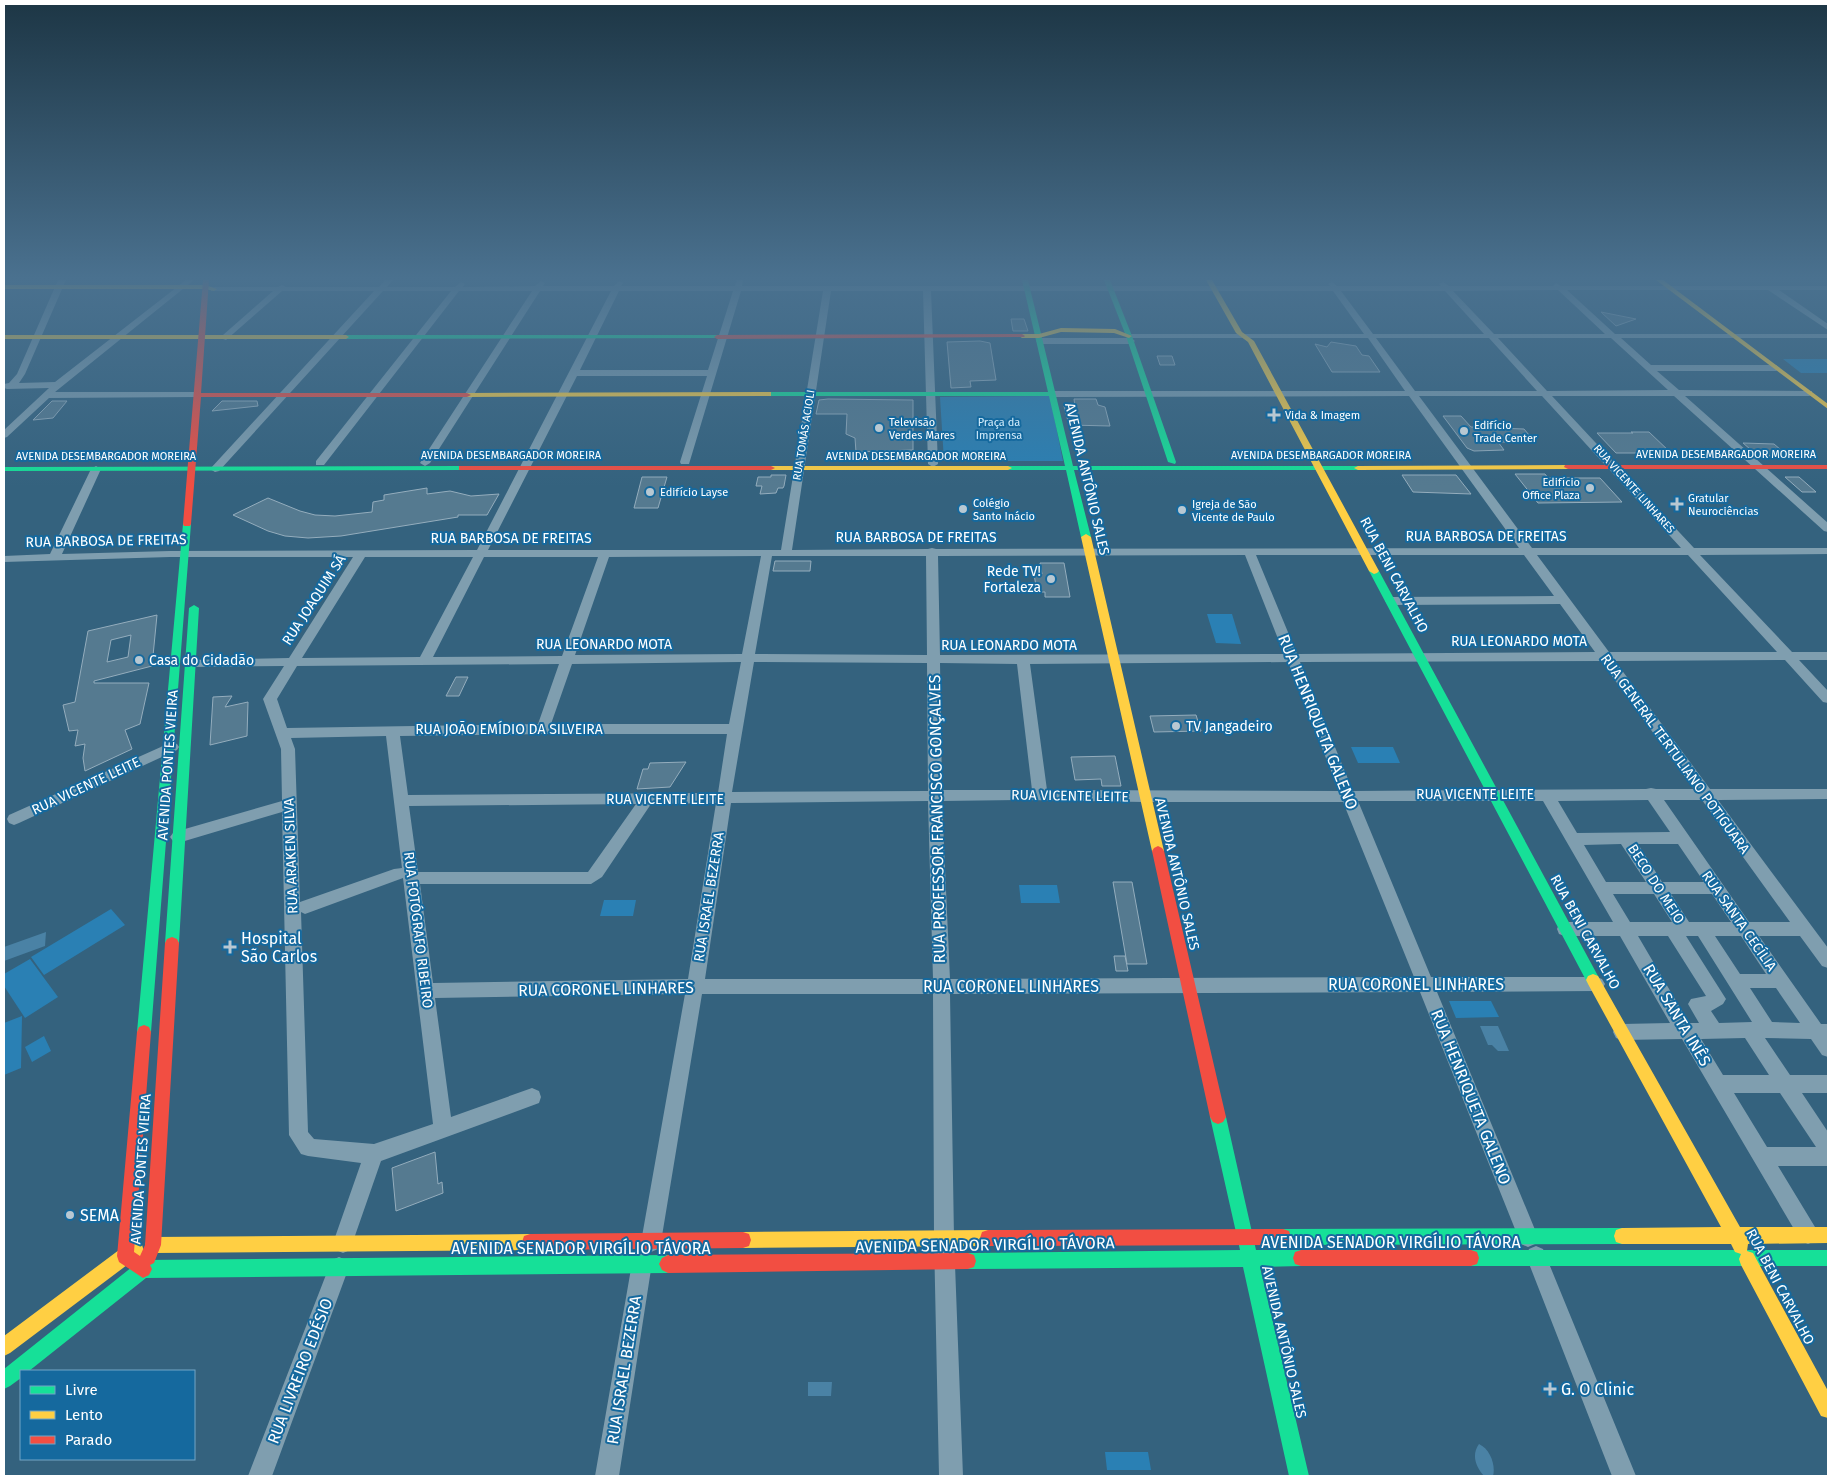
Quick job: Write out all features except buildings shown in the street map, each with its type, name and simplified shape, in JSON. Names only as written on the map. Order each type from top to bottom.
[{"type":"main road","name":"AVENIDA PONTES VIEIRA","points":[[195,594],[153,1244],[143,1269],[125,1256],[184,554],[196,466],[205,349]]},
{"type":"main road","name":"AVENIDA ANTÔNIO SALES","points":[[1042,349],[1115,660],[1144,797],[1298,1476]]},
{"type":"main road","points":[[1133,349],[1172,462]]},
{"type":"main road","name":"RUA BENI CARVALHO","points":[[1255,349],[1565,929],[1735,1236],[1828,1409]]},
{"type":"main road","points":[[1754,349],[1828,407]]},
{"type":"main road","points":[[1756,349],[1828,400]]},
{"type":"main road","points":[[202,395],[1052,394]]},
{"type":"main road","name":"AVENIDA DESEMBARGADOR MOREIRA","points":[[1755,464],[1828,461]]},
{"type":"main road","name":"AVENIDA DESEMBARGADOR MOREIRA","points":[[217,466],[320,463],[525,465],[685,462],[800,466],[933,464],[1070,466],[1172,462],[1318,464]]},
{"type":"main road","name":"AVENIDA DESEMBARGADOR MOREIRA","points":[[4,464],[196,466],[1070,466],[1755,464],[1828,466]]},
{"type":"main road","name":"AVENIDA PONTES VIEIRA","points":[[196,466],[199,527]]},
{"type":"main road","name":"AVENIDA DESEMBARGADOR MOREIRA","points":[[4,470],[196,466]]},
{"type":"main road","name":"AVENIDA SENADOR VIRGÍLIO TÁVORA","points":[[153,1244],[651,1242],[944,1238],[1828,1235]]},
{"type":"main road","points":[[4,1348],[125,1256],[153,1244]]},
{"type":"main road","name":"AVENIDA SENADOR VIRGÍLIO TÁVORA","points":[[143,1269],[1250,1259],[1828,1258]]},
{"type":"main road","points":[[4,1380],[143,1269]]},
{"type":"street","points":[[8,386],[21,374],[32,349]]},
{"type":"street","points":[[4,435],[57,386],[104,349]]},
{"type":"street","points":[[217,466],[325,349]]},
{"type":"street","points":[[320,463],[411,349]]},
{"type":"street","points":[[425,463],[498,349]]},
{"type":"street","points":[[426,660],[586,349]]},
{"type":"street","points":[[685,462],[720,349]]},
{"type":"street","name":"RUA TOMÁS ACIOLI","points":[[786,552],[818,349]]},
{"type":"street","points":[[930,349],[933,464]]},
{"type":"street","name":"RUA GENERAL TERTULIANO POTIGUARA","points":[[1379,349],[1828,961]]},
{"type":"street","name":"RUA VICENTE LINHARES","points":[[1504,349],[1828,699]]},
{"type":"street","points":[[1626,349],[1828,529]]},
{"type":"street","points":[[1648,368],[1776,368]]},
{"type":"street","points":[[573,373],[713,373]]},
{"type":"street","points":[[8,386],[57,386]]},
{"type":"street","points":[[1052,394],[1809,393]]},
{"type":"street","points":[[46,396],[202,395]]},
{"type":"street","points":[[55,556],[96,469]]},
{"type":"street","name":"RUA PROFESSOR FRANCISCO GONÇALVES","points":[[932,551],[944,1238],[951,1476]]},
{"type":"street","name":"RUA BARBOSA DE FREITAS","points":[[4,559],[55,556],[184,554],[605,552],[1828,551]]},
{"type":"street","points":[[543,729],[605,552]]},
{"type":"street","name":"RUA ISRAEL BEZERRA","points":[[651,1242],[695,987],[735,730],[767,552]]},
{"type":"street","name":"RUA HENRIQUETA GALENO","points":[[1249,552],[1624,1476]]},
{"type":"street","name":"RUA JOAQUIM SÁ","points":[[292,662],[361,554]]},
{"type":"street","points":[[1391,601],[1563,600]]},
{"type":"street","name":"RUA LEONARDO MOTA","points":[[190,663],[748,658],[1115,660],[1828,656]]},
{"type":"street","points":[[1023,659],[1040,795]]},
{"type":"street","name":"RUA ARAKEN SILVA","points":[[292,662],[270,699],[288,749],[299,1135],[308,1147],[374,1154]]},
{"type":"street","name":"RUA JOÃO EMÍDIO DA SILVEIRA","points":[[282,733],[543,729],[735,730]]},
{"type":"street","name":"RUA FOTÓGRAFO RIBEIRO","points":[[392,730],[402,800],[405,875],[426,991],[443,1130]]},
{"type":"street","name":"RUA VICENTE LEITE","points":[[14,820],[185,741]]},
{"type":"street","name":"RUA VICENTE LEITE","points":[[402,800],[1040,795],[1144,797],[1651,793],[1828,794]]},
{"type":"street","name":"RUA SANTA CECÍLIA","points":[[1651,793],[1782,982],[1822,1031],[1828,1049]]},
{"type":"street","name":"RUA SANTA INÊS","points":[[1547,794],[1683,1028],[1808,1235]]},
{"type":"street","points":[[305,907],[405,875],[591,878],[598,873],[646,799]]},
{"type":"street","points":[[178,836],[289,804]]},
{"type":"street","name":"BECO DO MEIO","points":[[1626,838],[1687,929]]},
{"type":"street","points":[[1573,839],[1681,838]]},
{"type":"street","points":[[1602,888],[1716,888]]},
{"type":"street","points":[[1565,929],[1804,929]]},
{"type":"street","points":[[1687,929],[1737,981],[1768,1030]]},
{"type":"street","points":[[1687,929],[1716,999],[1711,1004],[1697,1004],[1714,1031]]},
{"type":"street","points":[[1737,981],[1782,982]]},
{"type":"street","name":"RUA CORONEL LINHARES","points":[[426,991],[695,987],[1596,984]]},
{"type":"street","points":[[1749,1030],[1828,1148]]},
{"type":"street","points":[[1622,1032],[1822,1031]]},
{"type":"street","points":[[1717,1084],[1828,1084]]},
{"type":"street","points":[[343,1243],[374,1154],[532,1097]]},
{"type":"street","points":[[1761,1157],[1828,1156]]},
{"type":"street","name":"RUA ISRAEL BEZERRA","points":[[607,1476],[642,1263]]},
{"type":"street","name":"RUA LIVREIRO EDÉSIO","points":[[260,1476],[339,1267]]},
{"type":"green space","points":[[1783,359],[1828,359],[1828,373],[1801,373]]},
{"type":"green space","name":"Praça da Imprensa","points":[[1050,396],[1063,461],[944,461],[940,397]]},
{"type":"green space","points":[[1207,614],[1232,614],[1241,644],[1216,643]]},
{"type":"green space","points":[[1351,747],[1393,747],[1400,763],[1358,763]]},
{"type":"green space","points":[[1019,885],[1057,885],[1060,903],[1021,903]]},
{"type":"green space","points":[[604,900],[636,900],[633,916],[600,916]]},
{"type":"green space","points":[[111,909],[125,925],[44,975],[31,957]]},
{"type":"green space","points":[[30,959],[58,997],[25,1018],[4,986],[4,974]]},
{"type":"green space","points":[[1449,1001],[1491,1001],[1499,1017],[1456,1018]]},
{"type":"green space","points":[[22,1016],[21,1068],[4,1075],[4,1023]]},
{"type":"green space","points":[[44,1036],[51,1051],[32,1062],[25,1047]]},
{"type":"green space","points":[[1105,1452],[1148,1452],[1151,1470],[1107,1470]]},
{"type":"shaded area","points":[[46,932],[45,946],[4,961],[4,947]]},
{"type":"shaded area","points":[[1480,1026],[1498,1026],[1509,1051],[1498,1051],[1492,1045],[1488,1045]]},
{"type":"shaded area","points":[[808,1382],[832,1382],[831,1396],[808,1396]]},
{"type":"shaded area","points":[[1479,1444],[1489,1453],[1494,1467],[1493,1476],[1484,1476],[1477,1465],[1475,1452]]},
{"type":"traffic: fast","points":[[1041,349],[1086,537]]},
{"type":"traffic: fast","points":[[1133,349],[1172,462]]},
{"type":"traffic: fast","points":[[768,394],[1052,394]]},
{"type":"traffic: fast","points":[[4,469],[462,468]]},
{"type":"traffic: fast","points":[[1008,468],[1358,468]]},
{"type":"traffic: fast","points":[[144,1032],[187,524]]},
{"type":"traffic: fast","points":[[1374,571],[1593,980]]},
{"type":"traffic: fast","points":[[172,943],[194,608]]},
{"type":"traffic: fast","points":[[1218,1117],[1299,1476]]},
{"type":"traffic: fast","points":[[1283,1237],[1622,1236]]},
{"type":"traffic: fast","points":[[968,1261],[1301,1258]]},
{"type":"traffic: fast","points":[[1471,1258],[1828,1258]]},
{"type":"traffic: fast","points":[[143,1269],[668,1264]]},
{"type":"traffic: fast","points":[[4,1380],[143,1269]]},
{"type":"traffic: slow","points":[[1255,349],[1374,571]]},
{"type":"traffic: slow","points":[[1751,349],[1828,407]]},
{"type":"traffic: slow","points":[[467,395],[768,394]]},
{"type":"traffic: slow","points":[[1358,468],[1568,467]]},
{"type":"traffic: slow","points":[[771,468],[1008,468]]},
{"type":"traffic: slow","points":[[1086,537],[1158,851]]},
{"type":"traffic: slow","points":[[1593,980],[1741,1246]]},
{"type":"traffic: slow","points":[[1622,1236],[1828,1235]]},
{"type":"traffic: slow","points":[[743,1240],[988,1238]]},
{"type":"traffic: slow","points":[[153,1245],[530,1242]]},
{"type":"traffic: slow","points":[[4,1347],[125,1256],[136,1251]]},
{"type":"traffic: slow","points":[[1747,1259],[1828,1409]]},
{"type":"traffic: jam","points":[[187,524],[201,349]]},
{"type":"traffic: jam","points":[[197,395],[467,395]]},
{"type":"traffic: jam","points":[[1568,467],[1828,467]]},
{"type":"traffic: jam","points":[[462,468],[771,468]]},
{"type":"traffic: jam","points":[[1158,851],[1218,1117]]},
{"type":"traffic: jam","points":[[148,1257],[153,1245],[172,943]]},
{"type":"traffic: jam","points":[[143,1269],[125,1256],[144,1032]]},
{"type":"traffic: jam","points":[[988,1238],[1283,1237]]},
{"type":"traffic: jam","points":[[530,1242],[743,1240]]},
{"type":"traffic: jam","points":[[1301,1258],[1471,1258]]},
{"type":"traffic: jam","points":[[668,1264],[968,1261]]},
{"type":"place","name":"Vida & Imagem","points":[[1274,415]]},
{"type":"place","name":"Televisão Verdes Mares","points":[[879,428]]},
{"type":"place","name":"Edifício Trade Center","points":[[1464,431]]},
{"type":"place","name":"Edifício Office Plaza","points":[[1590,488]]},
{"type":"place","name":"Edifício Layse","points":[[650,492]]},
{"type":"place","name":"Gratular Neurociências","points":[[1677,504]]},
{"type":"place","name":"Colégio Santo Inácio","points":[[963,509]]},
{"type":"place","name":"Igreja de São Vicente de Paulo","points":[[1182,510]]},
{"type":"place","name":"Rede TV! Fortaleza","points":[[1051,579]]},
{"type":"place","name":"Casa do Cidadão","points":[[139,660]]},
{"type":"place","name":"TV Jangadeiro","points":[[1176,726]]},
{"type":"place","name":"Hospital São Carlos","points":[[230,947]]},
{"type":"place","name":"SEMA","points":[[70,1215]]},
{"type":"place","name":"G. O Clinic","points":[[1550,1389]]}]
